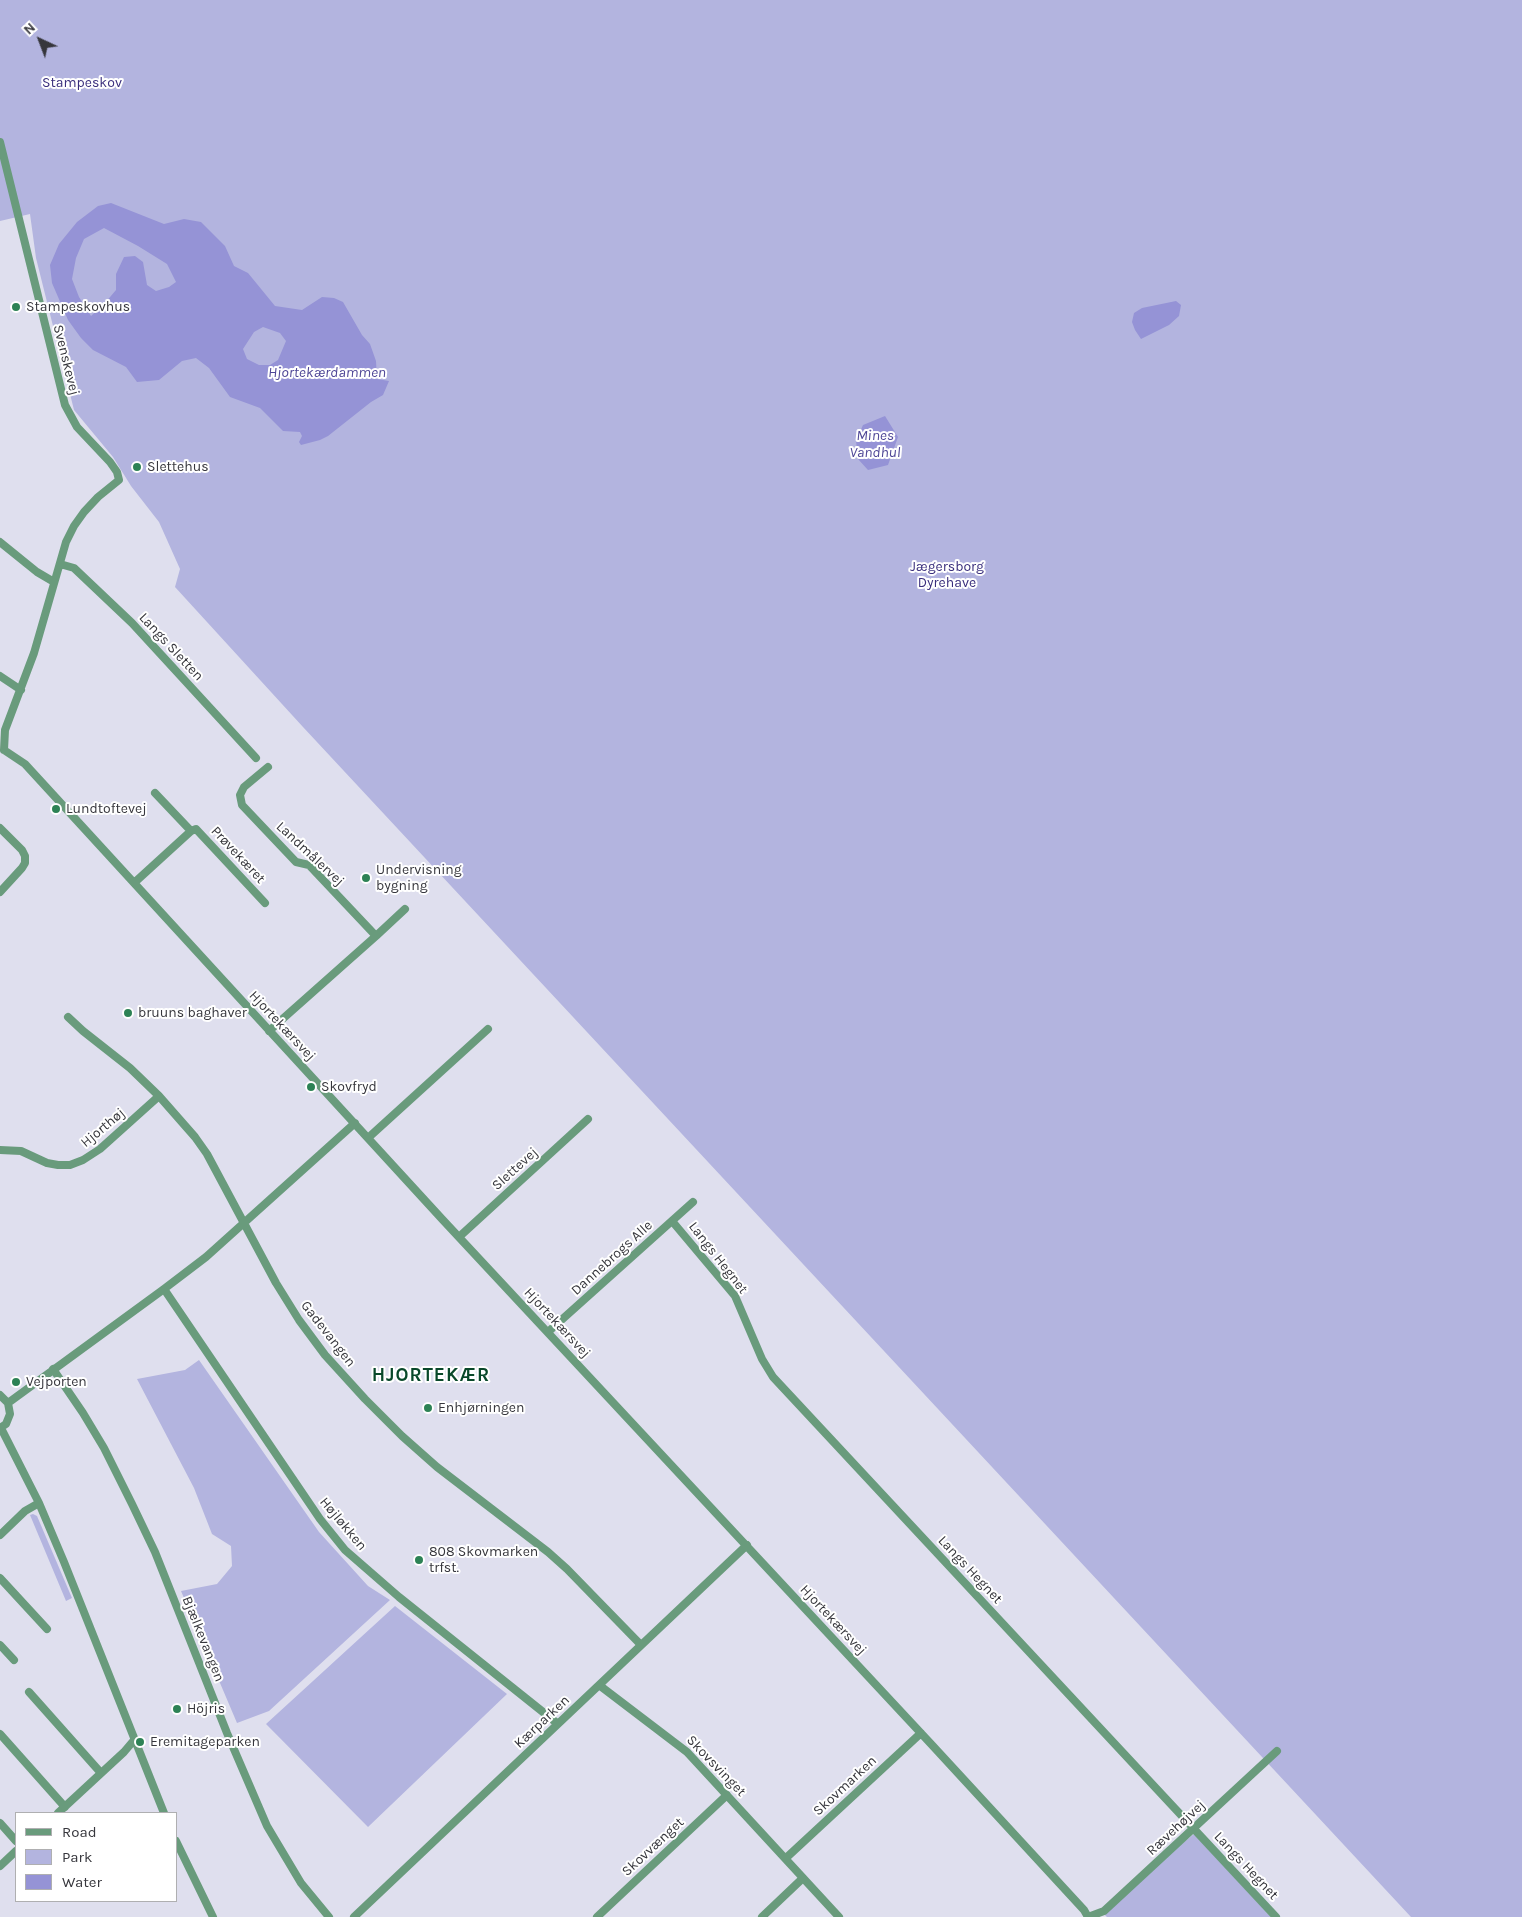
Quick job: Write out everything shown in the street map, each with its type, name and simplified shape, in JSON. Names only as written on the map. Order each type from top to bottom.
[{"type":"street","name":"Svenskevej","points":[[0,142],[65,406],[77,427],[110,462],[117,472],[119,480],[98,497],[74,526],[66,542],[60,564]]},
{"type":"street","points":[[0,542],[36,572],[54,582]]},
{"type":"street","points":[[2,752],[5,730],[34,653],[60,564]]},
{"type":"street","name":"Langs Sletten","points":[[60,564],[74,568],[132,623],[256,758]]},
{"type":"street","points":[[0,676],[21,690]]},
{"type":"street","name":"Hjortekærsvej","points":[[2,752],[25,764],[459,1237],[921,1733],[1084,1910],[1088,1917]]},
{"type":"street","name":"Landmålervej","points":[[268,766],[244,787],[240,795],[242,804],[296,862],[309,865],[376,936]]},
{"type":"street","name":"Prøvekæret","points":[[155,793],[191,832]]},
{"type":"street","points":[[0,828],[22,850],[25,856],[25,863],[22,868],[0,892]]},
{"type":"street","name":"Prøvekæret","points":[[134,884],[196,829],[265,903]]},
{"type":"street","points":[[270,1031],[406,909]]},
{"type":"street","name":"Gadevangen","points":[[68,1017],[130,1068],[159,1096],[195,1137],[207,1154],[276,1283],[299,1320],[325,1354],[365,1399],[437,1467],[567,1569],[641,1645]]},
{"type":"street","points":[[368,1138],[488,1029]]},
{"type":"street","name":"Hjorthøj","points":[[0,1150],[21,1151],[47,1163],[70,1165],[83,1160],[100,1149],[159,1096]]},
{"type":"street","name":"Slettevej","points":[[459,1237],[588,1119]]},
{"type":"street","points":[[8,1403],[206,1257],[354,1123]]},
{"type":"street","name":"Dannebrogs Alle","points":[[548,1332],[693,1202]]},
{"type":"street","name":"Langs Hegnet","points":[[672,1221],[735,1296],[762,1359],[773,1377],[1276,1917]]},
{"type":"street","name":"Højløkken","points":[[164,1289],[338,1543],[371,1574],[558,1724]]},
{"type":"street","name":"Bjælkevangen","points":[[53,1369],[104,1448],[155,1552],[227,1732],[268,1826],[301,1883],[329,1917]]},
{"type":"street","points":[[0,1395],[8,1403],[10,1414],[6,1424],[1,1428],[39,1503],[64,1562],[164,1812]]},
{"type":"street","points":[[0,1535],[25,1511],[39,1503]]},
{"type":"street","name":"Kærparken","points":[[354,1917],[747,1545]]},
{"type":"street","points":[[0,1578],[47,1629]]},
{"type":"street","points":[[0,1644],[14,1660]]},
{"type":"street","name":"Skovsvinget","points":[[599,1685],[679,1745],[839,1917]]},
{"type":"street","points":[[29,1692],[101,1773]]},
{"type":"street","name":"Skovmarken","points":[[786,1858],[921,1733]]},
{"type":"street","points":[[0,1734],[65,1807]]},
{"type":"street","points":[[59,1812],[124,1752],[135,1739]]},
{"type":"street","name":"Rævehøjvej","points":[[1088,1917],[1104,1911],[1277,1751]]},
{"type":"street","name":"Skovvænget","points":[[597,1917],[727,1795]]},
{"type":"street","points":[[0,1823],[15,1840]]},
{"type":"street","points":[[178,1845],[213,1917]]},
{"type":"street","points":[[0,1866],[15,1852]]},
{"type":"street","points":[[762,1917],[803,1878]]},
{"type":"green space","name":"Jægersborg Dyrehave","points":[[0,0],[1522,0],[1522,1917],[1411,1917],[303,727],[175,587],[180,569],[159,522],[131,486],[113,457],[74,410],[36,258],[30,214],[0,221]]},
{"type":"green space","points":[[199,1360],[319,1532],[368,1586],[390,1600],[269,1711],[237,1723],[181,1591],[217,1584],[232,1566],[231,1546],[212,1534],[194,1488],[137,1379],[185,1370]]},
{"type":"green space","points":[[30,1515],[37,1516],[72,1598],[66,1601]]},
{"type":"green space","points":[[395,1606],[507,1694],[368,1827],[266,1724]]},
{"type":"green space","points":[[1194,1834],[1271,1917],[1107,1917],[1100,1910]]},
{"type":"water","name":"Hjortekærdammen","points":[[111,203],[164,224],[184,219],[201,222],[225,246],[234,266],[248,273],[275,306],[302,310],[322,297],[334,298],[343,302],[362,335],[370,344],[376,361],[377,379],[389,381],[383,395],[371,402],[328,436],[301,445],[299,442],[302,436],[300,432],[283,431],[260,408],[230,397],[209,368],[196,358],[182,361],[159,380],[137,382],[126,367],[93,350],[81,338],[68,320],[52,283],[50,265],[59,244],[77,222],[98,206]],"holes":[[[104,228],[167,264],[176,282],[169,287],[156,291],[147,285],[143,262],[135,256],[124,257],[116,274],[116,290],[91,316],[79,297],[72,279],[76,258],[84,239]],[[263,327],[280,333],[286,341],[278,360],[270,365],[259,365],[247,359],[243,349],[254,332]]]},
{"type":"water","points":[[1176,301],[1181,305],[1179,316],[1169,325],[1141,339],[1132,322],[1134,313],[1142,308]]},
{"type":"water","name":"Mines Vandhul","points":[[885,416],[898,437],[888,465],[868,470],[858,459],[856,441],[863,425]]},
{"type":"place","name":"Stampeskovhus","points":[[16,307]]},
{"type":"place","name":"Slettehus","points":[[137,467]]},
{"type":"place","name":"Lundtoftevej","points":[[56,809]]},
{"type":"place","name":"Undervisning bygning","points":[[366,878]]},
{"type":"place","name":"bruuns baghaver","points":[[128,1013]]},
{"type":"place","name":"Skovfryd","points":[[311,1087]]},
{"type":"place","name":"Vejporten","points":[[16,1382]]},
{"type":"place","name":"Enhjørningen","points":[[428,1408]]},
{"type":"place","name":"808 Skovmarken trfst.","points":[[419,1560]]},
{"type":"place","name":"Höjris","points":[[177,1709]]},
{"type":"place","name":"Eremitageparken","points":[[140,1742]]},
{"type":"district","name":"HJORTEKÆR","points":[[431,1376]]},
{"type":"park label","name":"Stampeskov","points":[[82,83]]}]
